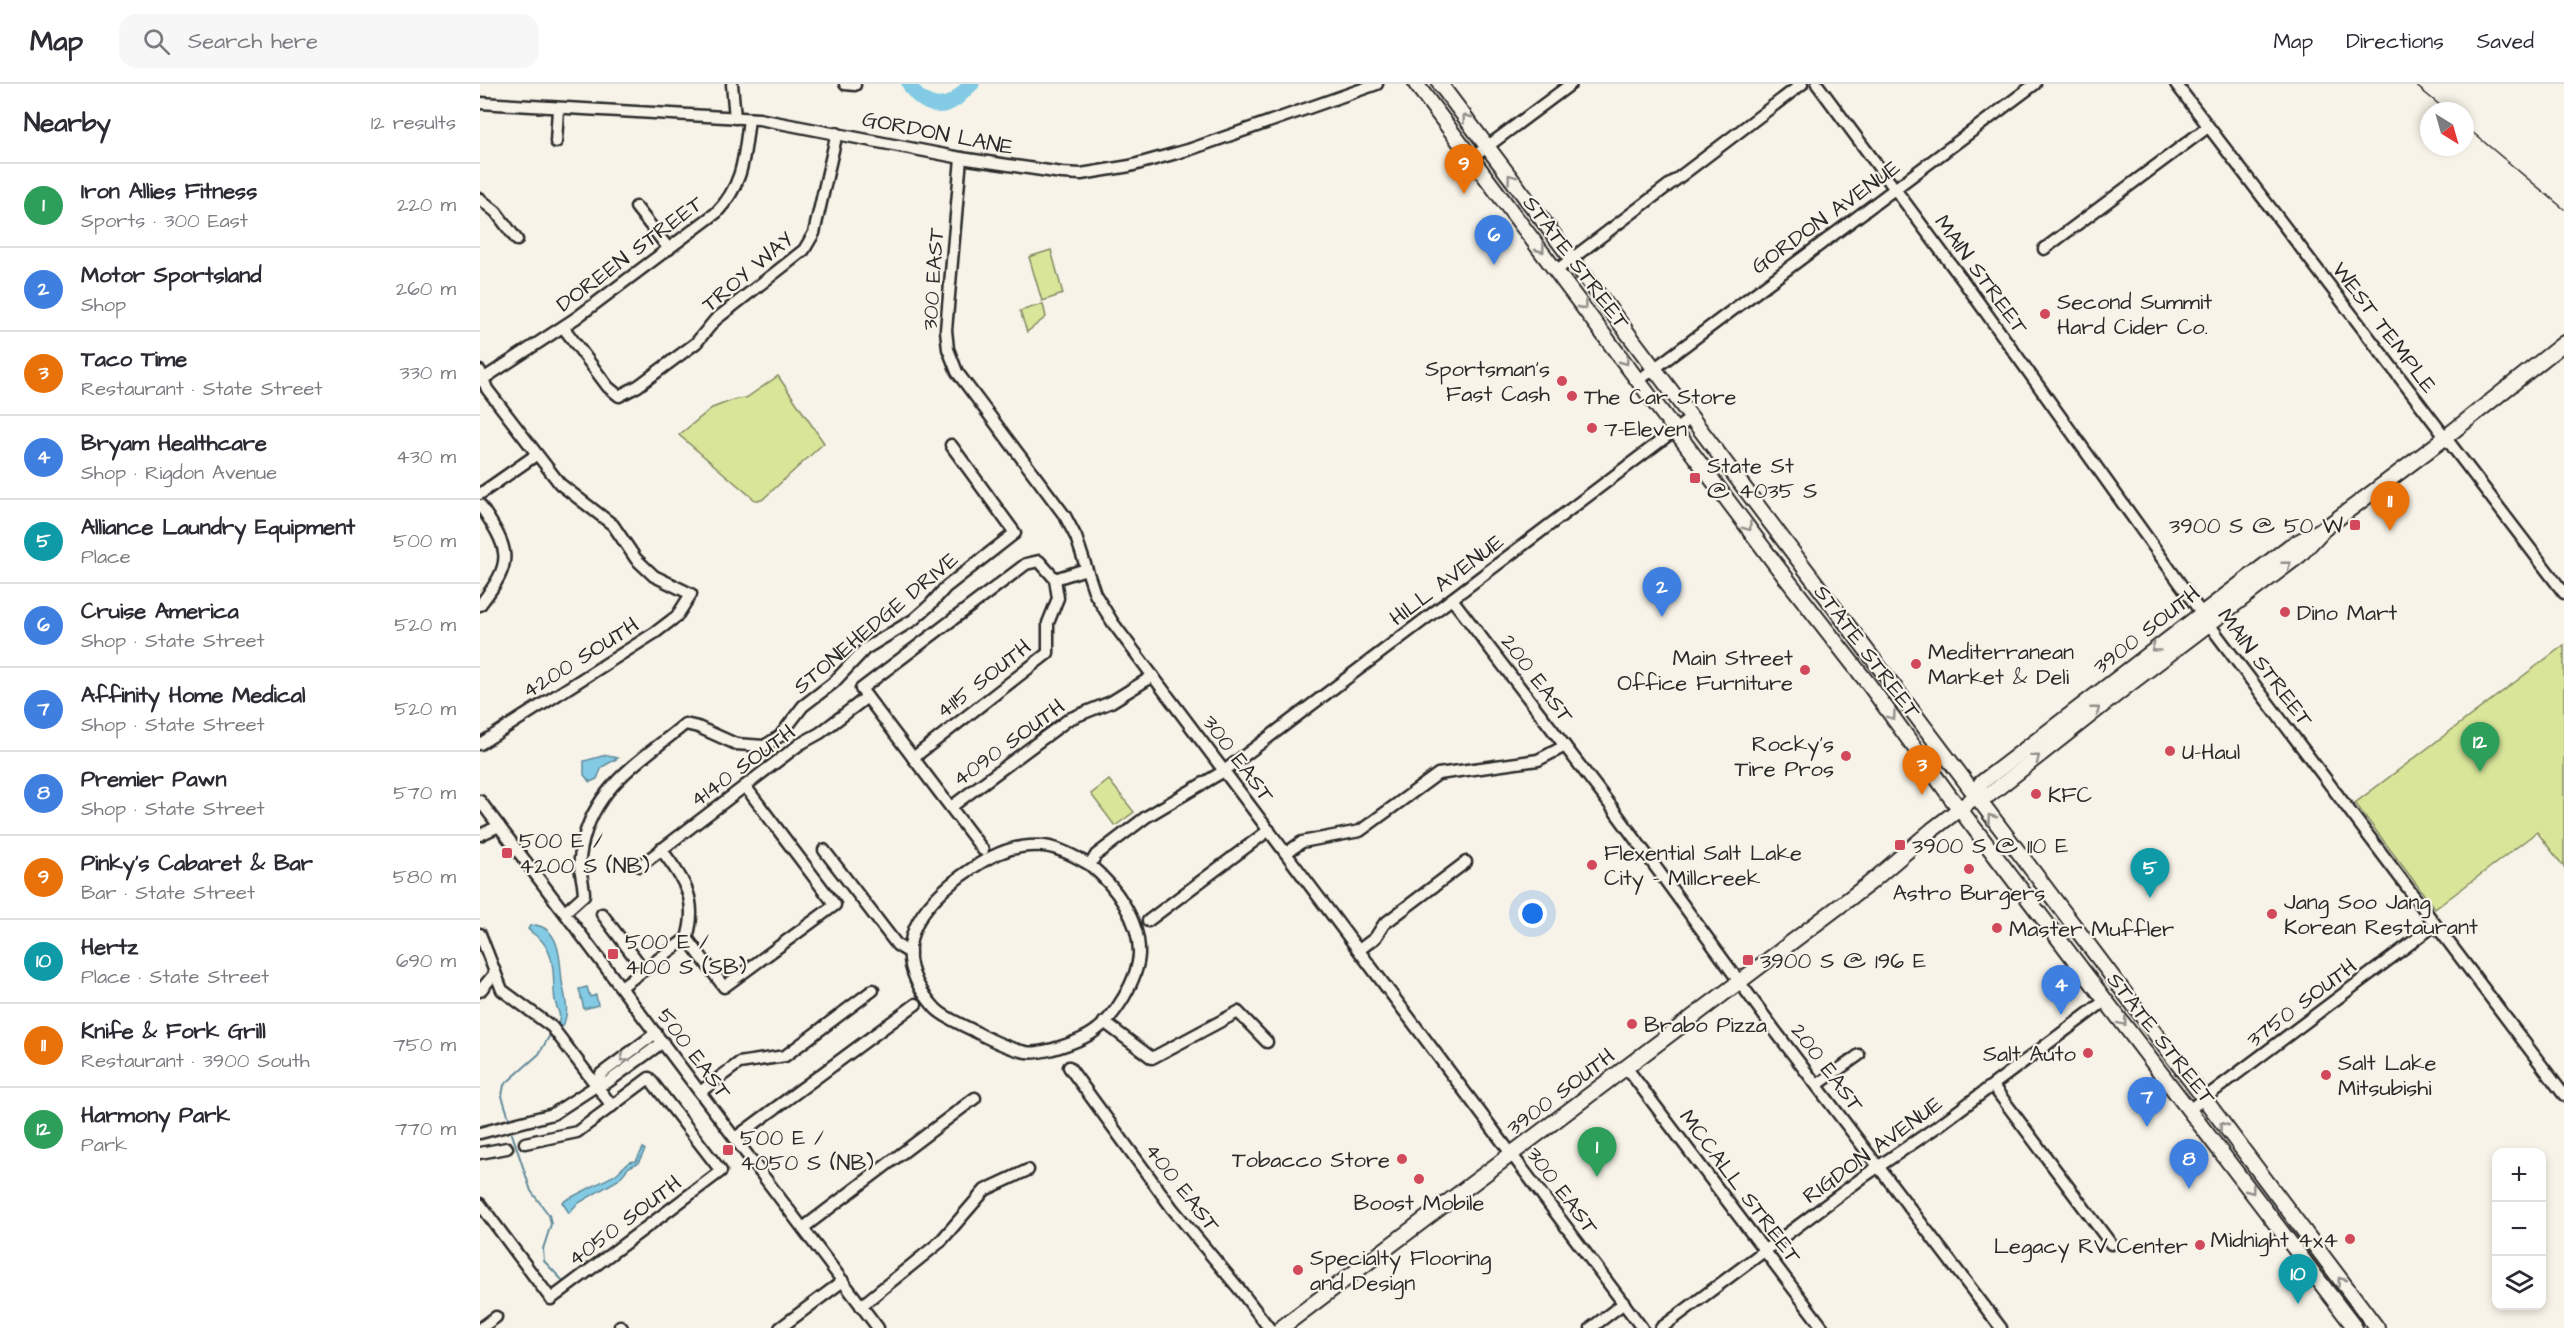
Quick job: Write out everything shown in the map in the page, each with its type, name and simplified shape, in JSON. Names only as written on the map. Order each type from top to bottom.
[{"type":"main road","name":"STATE STREET","points":[[1416,84],[1779,569],[1870,686],[1959,809],[2355,1328]]},
{"type":"main road","name":"STATE STREET","points":[[1440,84],[2203,1100],[2377,1328]]},
{"type":"main road","name":"3900 SOUTH","points":[[1281,1328],[1870,883],[1975,797],[1981,783],[2205,618],[2290,546],[2325,528],[2445,438],[2564,343]]},
{"type":"street","points":[[732,84],[735,118]]},
{"type":"street","name":"GORDON LANE","points":[[480,103],[777,121],[961,158],[1062,174],[1113,170],[1249,130],[1377,84]]},
{"type":"street","points":[[1472,158],[1570,84]]},
{"type":"street","points":[[1557,270],[1802,84]]},
{"type":"street","name":"MAIN STREET","points":[[1817,84],[1895,188],[2205,618],[2564,1095]]},
{"type":"street","name":"GORDON AVENUE","points":[[1639,380],[2035,84]]},
{"type":"street","name":"WEST TEMPLE","points":[[2176,84],[2564,593]]},
{"type":"street","points":[[556,142],[558,109]]},
{"type":"street","name":"DOREEN STREET","points":[[481,377],[563,327],[716,213],[729,200],[738,184],[749,118]]},
{"type":"street","points":[[2044,249],[2208,127]]},
{"type":"street","name":"TROY WAY","points":[[563,327],[608,387],[619,396],[638,386],[696,343],[715,320],[804,250],[814,233],[837,133]]},
{"type":"street","name":"300 EAST","points":[[961,158],[946,330],[951,361],[1065,516],[1076,537],[1101,606],[1642,1328]]},
{"type":"street","points":[[480,199],[496,212],[517,240]]},
{"type":"street","points":[[636,207],[669,249]]},
{"type":"street","points":[[480,494],[536,455],[487,389],[481,377]]},
{"type":"street","name":"HILL AVENUE","points":[[1090,865],[1096,855],[1146,817],[1224,771],[1691,418]]},
{"type":"street","name":"STONEHEDGE DRIVE","points":[[565,912],[584,895],[580,858],[590,820],[605,792],[627,770],[685,724],[698,727],[736,744],[764,747],[780,736],[803,706],[833,683],[865,650],[903,628],[930,605],[946,587],[1015,533],[951,445]]},
{"type":"street","name":"4200 SOUTH","points":[[480,744],[662,628],[684,608],[691,594],[664,582],[649,571],[613,525],[560,484],[536,455]]},
{"type":"street","points":[[480,505],[499,535],[506,555],[503,569],[480,605]]},
{"type":"street","name":"4140 SOUTH","points":[[640,866],[1026,564],[1038,561],[1054,579]]},
{"type":"street","points":[[1054,579],[1086,569]]},
{"type":"street","name":"4115 SOUTH","points":[[913,758],[1048,653],[1048,623],[1058,598],[1054,579]]},
{"type":"street","name":"200 EAST","points":[[1452,599],[1565,746],[2001,1328]]},
{"type":"street","name":"4090 SOUTH","points":[[951,807],[1069,719],[1111,702],[1153,676]]},
{"type":"street","points":[[864,693],[983,850]]},
{"type":"street","points":[[1286,853],[1311,839],[1360,831],[1438,774],[1538,760],[1565,746]]},
{"type":"street","points":[[687,938],[724,987],[835,904],[745,786]]},
{"type":"street","name":"500 EAST","points":[[480,801],[878,1328]]},
{"type":"street","points":[[480,835],[499,826]]},
{"type":"street","points":[[1148,921],[1269,830]]},
{"type":"street","points":[[1025,846],[1044,846],[1090,865],[1110,885],[1128,912],[1134,927],[1139,955],[1133,978],[1122,1000],[1095,1031],[1065,1045],[1028,1053],[990,1039],[938,1011],[923,991],[910,953],[912,931],[927,904],[942,890],[987,858],[1003,851],[1025,846]]},
{"type":"street","points":[[621,987],[687,938],[691,913],[690,899],[678,872],[661,849]]},
{"type":"street","points":[[824,850],[897,945],[910,953]]},
{"type":"street","points":[[1359,950],[1375,938],[1384,924],[1466,862]]},
{"type":"street","points":[[602,914],[644,970]]},
{"type":"street","name":"3750 SOUTH","points":[[2190,1109],[2436,925]]},
{"type":"street","points":[[480,934],[502,990],[552,1027],[612,1106],[570,1135],[525,1143]]},
{"type":"street","points":[[480,991],[495,973]]},
{"type":"street","points":[[700,1092],[739,1063],[785,1056],[873,990]]},
{"type":"street","name":"RIGDON AVENUE","points":[[1661,1328],[1993,1086],[2106,1000]]},
{"type":"street","points":[[735,1138],[916,1004]]},
{"type":"street","points":[[1104,1022],[1152,1058],[1238,1012],[1267,1042]]},
{"type":"street","points":[[480,1133],[553,1114],[596,1086],[608,1082],[659,1037]]},
{"type":"street","points":[[1817,1085],[1859,1055]]},
{"type":"street","name":"400 EAST","points":[[1069,1067],[1172,1208],[1269,1328]]},
{"type":"street","name":"MCCALL STREET","points":[[1626,1067],[1823,1328]]},
{"type":"street","name":"4050 SOUTH","points":[[480,1204],[551,1299],[721,1172],[650,1078],[612,1106]]},
{"type":"street","points":[[1993,1086],[2111,1244]]},
{"type":"street","points":[[803,1228],[975,1098]]},
{"type":"street","points":[[480,1153],[507,1148]]},
{"type":"street","points":[[861,1306],[940,1242],[985,1190],[1028,1170]]},
{"type":"street","points":[[780,1328],[843,1281]]},
{"type":"street","points":[[1591,1328],[1624,1303]]},
{"type":"street","points":[[481,1328],[496,1317]]},
{"type":"green space","points":[[1051,250],[1063,294],[1042,301],[1029,257]]},
{"type":"green space","points":[[1043,304],[1046,317],[1027,332],[1020,311]]},
{"type":"green space","points":[[778,376],[824,443],[762,500],[755,500],[679,435],[712,408],[736,399],[746,398]]},
{"type":"green space","points":[[2564,645],[2564,867],[2537,832],[2435,909],[2355,803]]},
{"type":"green space","points":[[1109,780],[1134,812],[1115,826],[1091,794]]},
{"type":"water","points":[[606,755],[618,758],[602,767],[597,779],[590,782],[584,775],[584,761]]},
{"type":"water","points":[[536,925],[550,933],[558,948],[566,1006],[566,1017],[561,1028],[558,1023],[559,1014],[555,1001],[550,955],[542,941],[528,929]]},
{"type":"water","points":[[587,987],[590,997],[596,995],[598,1005],[584,1009],[579,989]]},
{"type":"water","points":[[643,1148],[645,1150],[638,1163],[629,1167],[618,1180],[577,1204],[569,1213],[562,1202],[615,1175],[629,1162],[636,1161]]},
{"type":"waterway","points":[[909,84],[917,95],[934,105],[947,104],[972,84]]},
{"type":"waterway","points":[[509,1118],[502,1096],[504,1085],[539,1054],[550,1035]]},
{"type":"waterway","points":[[512,1134],[531,1191],[549,1215],[551,1224],[543,1249],[544,1261],[564,1282]]},
{"type":"tram line","points":[[2414,84],[2436,102]]},
{"type":"tram line","points":[[2474,134],[2564,209]]},
{"type":"place","name":"Pinky's Cabaret & Bar","points":[[1464,194]]},
{"type":"place","name":"Cruise America","points":[[1494,265]]},
{"type":"place","name":"Second Summit Hard Cider Co.","points":[[2045,314]]},
{"type":"place","name":"Sportsman's Fast Cash","points":[[1562,381]]},
{"type":"place","name":"The Car Store","points":[[1572,396]]},
{"type":"place","name":"7-Eleven","points":[[1592,428]]},
{"type":"place","name":"State St @ 4035 S","points":[[1695,478]]},
{"type":"place","name":"3900 S @ 50 W","points":[[2355,525]]},
{"type":"place","name":"Knife & Fork Grill","points":[[2390,531]]},
{"type":"place","name":"Dino Mart","points":[[2285,612]]},
{"type":"place","name":"Motor Sportsland","points":[[1662,617]]},
{"type":"place","name":"Mediterranean Market & Deli","points":[[1916,664]]},
{"type":"place","name":"Main Street Office Furniture","points":[[1805,670]]},
{"type":"place","name":"U-Haul","points":[[2170,751]]},
{"type":"place","name":"Rocky's Tire Pros","points":[[1846,756]]},
{"type":"place","name":"Harmony Park","points":[[2480,772]]},
{"type":"place","name":"KFC","points":[[2036,794]]},
{"type":"place","name":"Taco Time","points":[[1922,795]]},
{"type":"place","name":"3900 S @ 110 E","points":[[1900,845]]},
{"type":"place","name":"500 E / 4200 S (NB)","points":[[507,853]]},
{"type":"place","name":"Flexential Salt Lake City - Millcreek","points":[[1592,865]]},
{"type":"place","name":"Astro Burgers","points":[[1969,869]]},
{"type":"place","name":"Alliance Laundry Equipment","points":[[2150,898]]},
{"type":"place","name":"Jang Soo Jang Korean Restaurant","points":[[2272,914]]},
{"type":"place","name":"Master Muffler","points":[[1997,928]]},
{"type":"place","name":"500 E / 4100 S (SB)","points":[[613,954]]},
{"type":"place","name":"3900 S @ 196 E","points":[[1748,960]]},
{"type":"place","name":"Bryam Healthcare","points":[[2061,1015]]},
{"type":"place","name":"Brabo Pizza","points":[[1632,1024]]},
{"type":"place","name":"Salt Auto","points":[[2088,1053]]},
{"type":"place","name":"Salt Lake Mitsubishi","points":[[2326,1075]]},
{"type":"place","name":"Affinity Home Medical","points":[[2147,1127]]},
{"type":"place","name":"500 E / 4050 S (NB)","points":[[728,1150]]},
{"type":"place","name":"Tobacco Store","points":[[1402,1159]]},
{"type":"place","name":"Iron Allies Fitness","points":[[1597,1177]]},
{"type":"place","name":"Boost Mobile","points":[[1419,1179]]},
{"type":"place","name":"Premier Pawn","points":[[2189,1189]]},
{"type":"place","name":"Midnight 4x4","points":[[2350,1239]]},
{"type":"place","name":"Legacy RV Center","points":[[2200,1245]]},
{"type":"place","name":"Specialty Flooring and Design","points":[[1298,1270]]},
{"type":"place","name":"Hertz","points":[[2298,1304]]}]
